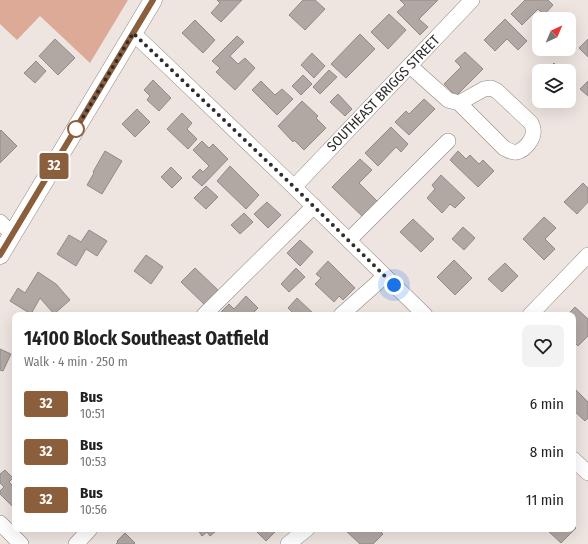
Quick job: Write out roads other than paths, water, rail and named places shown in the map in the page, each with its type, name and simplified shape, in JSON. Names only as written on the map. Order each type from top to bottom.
[{"type":"main road","points":[[0,255],[6,228],[153,0]]},
{"type":"street","name":"SOUTHEAST BRIGGS STREET","points":[[294,187],[472,0]]},
{"type":"street","points":[[133,33],[314,206],[422,312]]},
{"type":"street","points":[[410,66],[448,100],[458,103],[504,148],[511,152],[517,152],[525,147],[532,138],[534,130],[531,123],[497,91],[491,88],[484,89],[458,103]]},
{"type":"street","points":[[349,240],[448,141]]},
{"type":"street","points":[[207,312],[314,206]]},
{"type":"street","points":[[533,312],[588,255]]},
{"type":"street","points":[[344,312],[385,276]]},
{"type":"street","points":[[576,462],[588,473]]},
{"type":"street","points":[[0,523],[21,544]]},
{"type":"street","points":[[76,544],[87,532]]},
{"type":"street","points":[[288,544],[303,532]]}]
